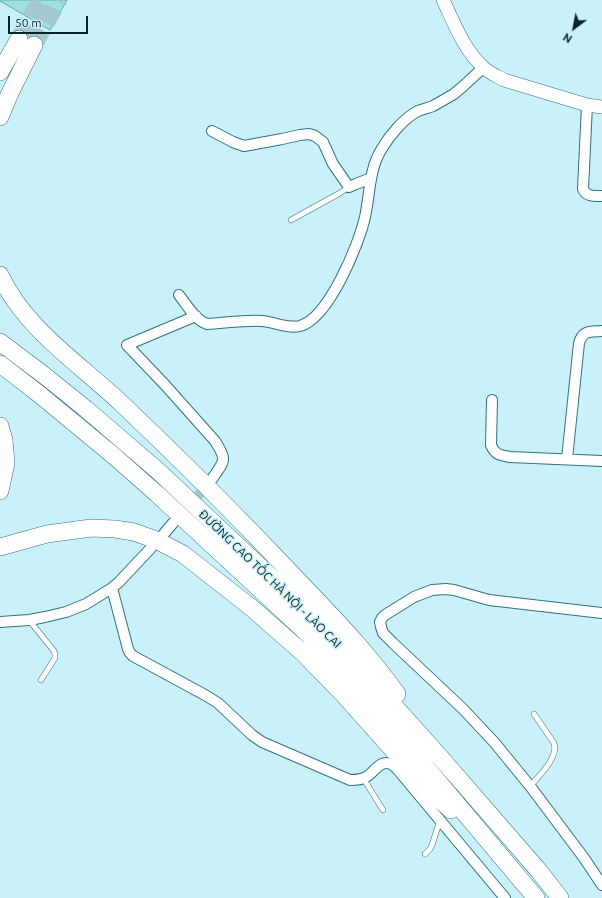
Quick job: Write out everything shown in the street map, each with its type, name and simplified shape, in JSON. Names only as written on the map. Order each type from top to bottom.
[{"type":"highway","points":[[0,65],[26,42]]},
{"type":"highway","points":[[0,72],[26,42]]},
{"type":"highway","points":[[0,102],[26,42]]},
{"type":"highway","points":[[0,117],[10,93],[26,42]]},
{"type":"highway","points":[[0,275],[9,293],[19,307],[39,329],[113,395],[180,459],[358,644],[389,684],[440,757]]},
{"type":"highway","name":"ĐƯỜNG CAO TỐC HÀ NỘI - LÀO CAI","points":[[0,342],[86,409],[157,470],[319,622],[440,757],[539,871],[560,898]]},
{"type":"highway","name":"ĐƯỜNG CAO TỐC HÀ NỘI - LÀO CAI","points":[[0,364],[44,398],[152,489],[309,635],[383,716],[536,898]]},
{"type":"highway","points":[[0,426],[4,440],[6,463],[0,491]]},
{"type":"highway","points":[[0,547],[47,534],[91,528],[134,532],[156,540],[183,554],[254,610],[303,653],[344,695],[426,788],[505,860]]},
{"type":"street","points":[[444,0],[456,29],[483,68],[504,80],[587,105],[602,107]]},
{"type":"street","points":[[179,295],[196,316],[207,324],[260,321],[294,326],[306,324],[320,312],[332,295],[351,257],[360,237],[374,167],[381,150],[392,134],[401,124],[418,111],[433,106],[454,93],[483,68]]},
{"type":"street","points":[[587,105],[583,189],[586,194],[602,196]]},
{"type":"street","points":[[212,131],[244,146],[309,134],[315,136],[322,142],[333,164],[349,188],[371,178]]},
{"type":"street","points":[[196,316],[126,345],[166,386],[222,452],[224,458],[223,463],[212,479]]},
{"type":"street","points":[[567,459],[579,343],[582,335],[586,332],[602,331]]},
{"type":"street","points":[[492,400],[491,445],[493,451],[499,455],[510,457],[602,461]]},
{"type":"street","points":[[162,536],[173,523]]},
{"type":"street","points":[[0,622],[29,620],[59,614],[86,604],[119,582],[151,548]]},
{"type":"street","points":[[112,588],[128,648],[133,656],[218,703],[252,735],[262,742],[350,780],[358,780],[366,777],[380,765],[385,763],[391,764],[398,770],[505,898]]},
{"type":"street","points":[[602,613],[489,600],[446,589],[432,590],[414,597],[385,615],[380,622],[380,627],[393,643],[463,709],[494,742],[530,786],[584,858],[602,885]]},
{"type":"lane","points":[[290,220],[349,188]]},
{"type":"lane","points":[[29,620],[55,654],[55,658],[42,680]]},
{"type":"lane","points":[[530,786],[546,768],[556,747],[534,714]]},
{"type":"lane","points":[[363,778],[383,810]]},
{"type":"lane","points":[[425,854],[432,845],[440,820]]},
{"type":"building","points":[[0,0],[67,0],[50,30]]},
{"type":"tunnel","points":[[19,39],[40,0]]},
{"type":"tunnel","points":[[34,45],[59,0]]},
{"type":"tunnel","points":[[177,519],[210,482]]}]
